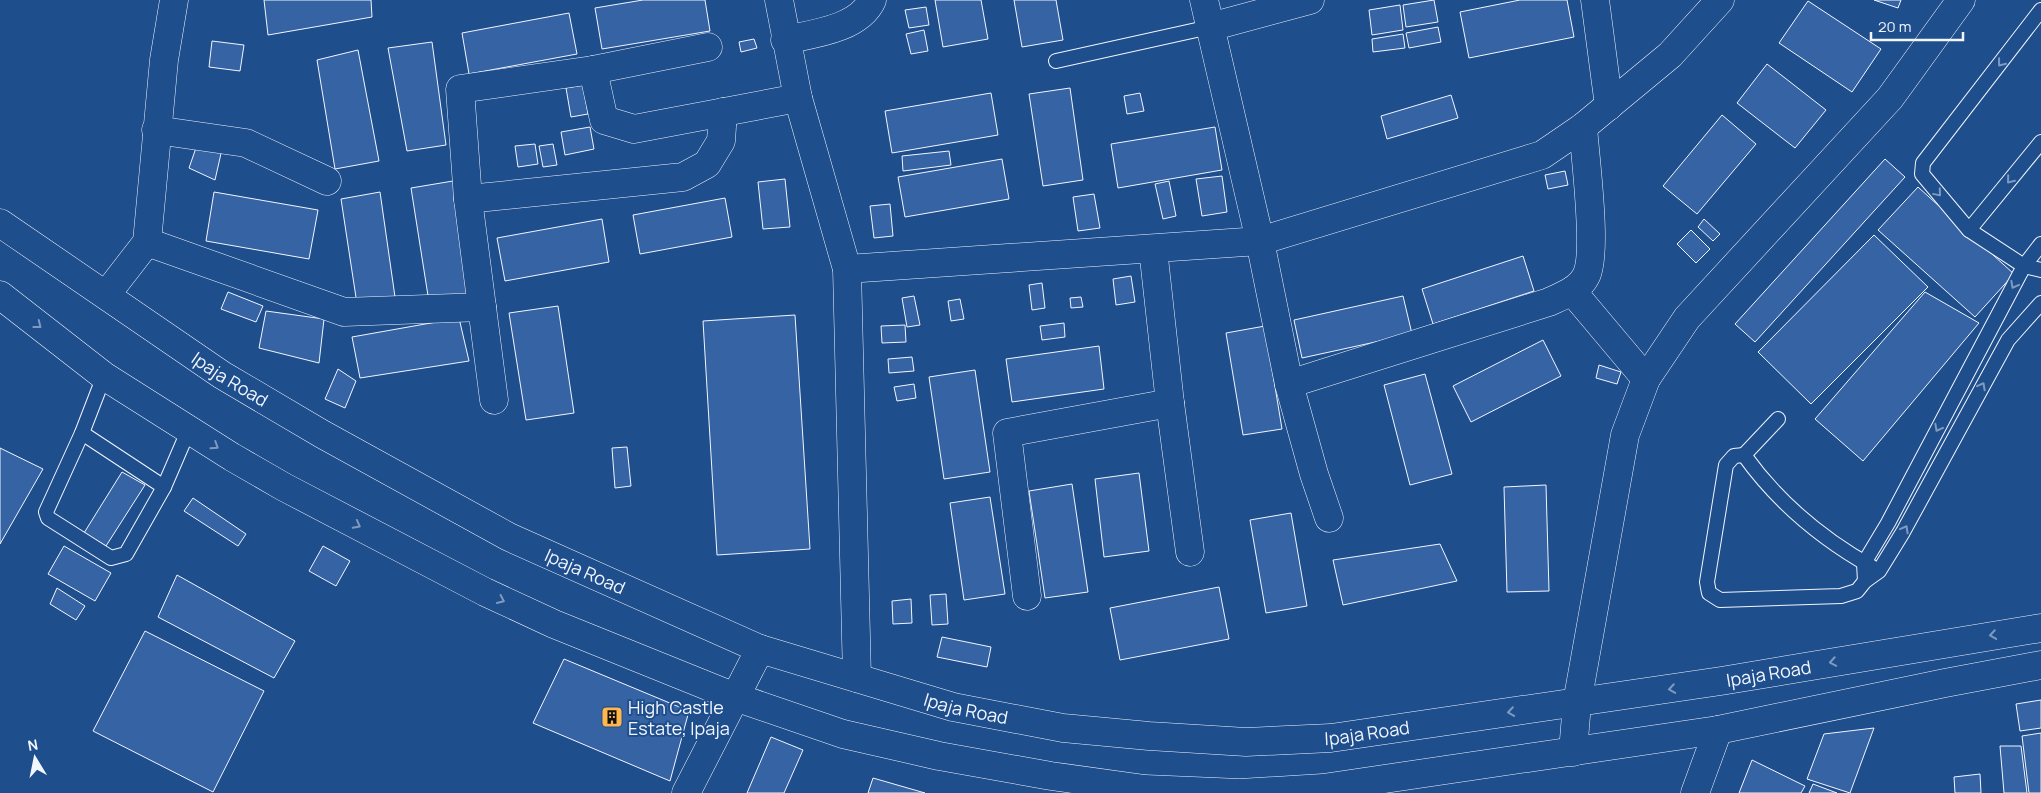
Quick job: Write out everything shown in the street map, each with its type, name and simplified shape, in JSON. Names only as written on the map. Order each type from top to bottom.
[{"type":"street","points":[[106,295],[146,242],[156,130],[174,0]]},
{"type":"street","points":[[779,0],[785,40],[798,98],[847,269],[857,678]]},
{"type":"street","points":[[785,40],[838,28],[868,8],[872,0]]},
{"type":"street","points":[[1204,0],[1260,241],[1289,384],[1314,474],[1329,518]]},
{"type":"street","points":[[1210,27],[1310,0]]},
{"type":"street","points":[[1595,0],[1609,106]]},
{"type":"street","points":[[847,269],[1260,241],[1542,155],[1583,127],[1670,55],[1720,0]]},
{"type":"street","points":[[1573,752],[1577,703],[1625,435],[1646,379],[1687,318],[1890,98],[1961,0]]},
{"type":"street","points":[[494,400],[468,199],[460,89],[593,70],[708,47]]},
{"type":"street","points":[[593,70],[604,120],[634,128],[798,98]]},
{"type":"street","points":[[468,199],[683,177],[707,164],[721,141],[723,112]]},
{"type":"street","points":[[1289,384],[1549,302],[1572,291],[1586,276],[1592,253],[1583,127]]},
{"type":"street","points":[[156,130],[246,143],[327,180]]},
{"type":"street","name":"Ipaja Road","points":[[0,223],[222,375],[273,406],[501,532],[760,650],[953,707],[1063,728],[1149,736],[1246,742],[1331,738],[1577,703],[2041,628]]},
{"type":"street","points":[[146,242],[344,312],[482,307]]},
{"type":"street","points":[[1153,249],[1170,403],[1190,552]]},
{"type":"street","points":[[1572,291],[1646,379]]},
{"type":"street","points":[[0,295],[104,376],[189,429],[284,487],[484,592],[554,624],[735,696],[843,734],[929,754],[1051,776],[1145,788],[1240,792],[1323,788],[1718,730],[2041,665]]},
{"type":"street","points":[[1027,596],[1008,433],[1170,403]]},
{"type":"street","points":[[686,793],[760,650]]},
{"type":"street","points":[[1694,793],[1718,730]]},
{"type":"lane","points":[[2041,10],[1923,163],[1922,174],[1969,230],[2024,266],[2041,270]]},
{"type":"lane","points":[[1056,61],[1210,27]]},
{"type":"lane","points":[[1969,230],[2041,142]]},
{"type":"lane","points":[[1865,581],[1864,563],[1888,523],[2024,266],[2041,244]]},
{"type":"lane","points":[[1778,419],[1744,455],[1734,456],[1726,465],[1707,582],[1709,593],[1720,600],[1842,596],[1857,592],[1865,581],[1879,571],[1903,532],[2008,340],[2041,303]]},
{"type":"lane","points":[[104,376],[82,433],[47,504],[46,512],[48,518],[110,558],[119,558],[126,554],[164,487],[189,429]]},
{"type":"lane","points":[[82,433],[164,487]]},
{"type":"lane","points":[[1744,455],[1763,482],[1786,505],[1864,563],[1879,571]]},
{"type":"building","points":[[264,0],[371,0],[372,17],[268,35]]},
{"type":"building","points":[[643,0],[705,0],[710,31],[602,49],[595,8]]},
{"type":"building","points":[[935,0],[981,0],[988,39],[943,47]]},
{"type":"building","points":[[1014,0],[1056,0],[1063,40],[1022,47]]},
{"type":"building","points":[[1434,0],[1438,22],[1406,27],[1403,5]]},
{"type":"building","points":[[1520,0],[1567,0],[1574,37],[1469,58],[1460,12]]},
{"type":"building","points":[[1874,0],[1901,0],[1898,8]]},
{"type":"building","points":[[1808,1],[1881,49],[1852,92],[1779,43]]},
{"type":"building","points":[[1400,5],[1403,30],[1372,35],[1369,10]]},
{"type":"building","points":[[926,7],[929,25],[909,28],[905,10]]},
{"type":"building","points":[[569,13],[577,54],[469,74],[462,33]]},
{"type":"building","points":[[1438,27],[1441,42],[1409,48],[1406,33]]},
{"type":"building","points":[[924,30],[928,51],[911,54],[906,34]]},
{"type":"building","points":[[1403,34],[1405,48],[1373,52],[1372,39]]},
{"type":"building","points":[[754,39],[757,48],[741,52],[739,42]]},
{"type":"building","points":[[212,41],[244,45],[240,71],[209,67]]},
{"type":"building","points":[[432,42],[446,145],[407,151],[388,48]]},
{"type":"building","points":[[358,50],[379,161],[335,169],[317,60]]},
{"type":"building","points":[[1767,64],[1826,110],[1795,148],[1737,103]]},
{"type":"building","points":[[583,85],[588,114],[571,117],[566,88]]},
{"type":"building","points":[[1070,88],[1083,180],[1043,186],[1029,94]]},
{"type":"building","points":[[991,93],[998,135],[892,153],[885,111]]},
{"type":"building","points":[[1140,93],[1144,111],[1127,114],[1124,96]]},
{"type":"building","points":[[1451,95],[1458,118],[1387,139],[1381,116]]},
{"type":"building","points":[[1722,115],[1756,144],[1697,214],[1663,186]]},
{"type":"building","points":[[590,127],[594,149],[565,155],[561,132]]},
{"type":"building","points":[[1215,127],[1222,170],[1118,188],[1111,144]]},
{"type":"building","points":[[198,142],[222,149],[215,180],[189,168]]},
{"type":"building","points":[[535,144],[538,164],[518,167],[515,146]]},
{"type":"building","points":[[553,144],[557,165],[543,167],[539,146]]},
{"type":"building","points":[[949,151],[951,165],[903,171],[902,156]]},
{"type":"building","points":[[1002,159],[1009,199],[905,217],[898,177]]},
{"type":"building","points":[[1885,159],[1905,177],[1755,342],[1735,324]]},
{"type":"building","points":[[1565,171],[1568,185],[1548,189],[1545,175]]},
{"type":"building","points":[[1222,176],[1227,212],[1202,216],[1196,179]]},
{"type":"building","points":[[785,179],[790,227],[763,229],[758,182]]},
{"type":"building","points":[[453,181],[472,295],[429,302],[411,188]]},
{"type":"building","points":[[1169,181],[1176,216],[1163,219],[1155,184]]},
{"type":"building","points":[[1918,187],[2014,274],[1975,317],[1878,230]]},
{"type":"building","points":[[214,192],[318,210],[309,259],[206,241]]},
{"type":"building","points":[[380,192],[395,297],[357,304],[341,199]]},
{"type":"building","points":[[1094,194],[1100,228],[1078,231],[1073,197]]},
{"type":"building","points":[[725,198],[732,237],[640,254],[633,215]]},
{"type":"building","points":[[890,204],[893,236],[874,238],[870,206]]},
{"type":"building","points":[[602,219],[609,262],[505,281],[497,238]]},
{"type":"building","points":[[1704,219],[1720,234],[1713,241],[1698,227]]},
{"type":"building","points":[[1691,230],[1710,249],[1696,263],[1677,244]]},
{"type":"building","points":[[1874,235],[1928,287],[1811,404],[1758,352]]},
{"type":"building","points":[[1523,256],[1534,291],[1433,324],[1422,289]]},
{"type":"building","points":[[1131,276],[1135,302],[1116,305],[1113,279]]},
{"type":"building","points":[[1042,283],[1045,308],[1032,310],[1029,285]]},
{"type":"building","points":[[228,292],[263,306],[256,322],[221,309]]},
{"type":"building","points":[[1925,292],[1979,323],[1863,461],[1815,419]]},
{"type":"building","points":[[914,296],[920,325],[907,327],[902,298]]},
{"type":"building","points":[[1403,296],[1412,334],[1302,358],[1294,320]]},
{"type":"building","points":[[1081,297],[1083,307],[1071,308],[1070,298]]},
{"type":"building","points":[[960,299],[964,319],[951,321],[948,301]]},
{"type":"building","points":[[558,306],[574,413],[526,420],[509,313]]},
{"type":"building","points":[[266,311],[324,319],[319,363],[259,348]]},
{"type":"building","points":[[795,315],[810,549],[717,555],[703,321]]},
{"type":"building","points":[[459,318],[469,361],[360,378],[352,337]]},
{"type":"building","points":[[1064,323],[1065,337],[1042,340],[1040,326]]},
{"type":"building","points":[[905,325],[906,342],[882,343],[881,326]]},
{"type":"building","points":[[1265,326],[1282,429],[1243,435],[1226,333]]},
{"type":"building","points":[[1543,340],[1561,376],[1471,422],[1453,386]]},
{"type":"building","points":[[1099,346],[1104,389],[1012,402],[1006,359]]},
{"type":"building","points":[[912,357],[914,371],[889,373],[888,359]]},
{"type":"building","points":[[1599,365],[1621,372],[1617,384],[1596,378]]},
{"type":"building","points":[[338,369],[356,381],[345,408],[325,399]]},
{"type":"building","points":[[975,370],[990,472],[944,479],[929,377]]},
{"type":"building","points":[[1425,374],[1452,474],[1410,485],[1384,385]]},
{"type":"building","points":[[914,384],[916,398],[897,401],[894,387]]},
{"type":"building","points":[[627,447],[631,486],[615,488],[612,448]]},
{"type":"building","points":[[0,448],[43,469],[0,544]]},
{"type":"building","points":[[122,472],[145,485],[106,546],[84,533]]},
{"type":"building","points":[[1139,473],[1149,551],[1104,557],[1095,479]]},
{"type":"building","points":[[1072,484],[1088,592],[1045,598],[1029,491]]},
{"type":"building","points":[[1546,485],[1549,591],[1507,592],[1504,487]]},
{"type":"building","points":[[990,497],[1005,594],[964,600],[950,503]]},
{"type":"building","points":[[193,498],[246,534],[238,546],[184,511]]},
{"type":"building","points":[[1291,513],[1307,606],[1266,613],[1250,520]]},
{"type":"building","points":[[1440,544],[1457,581],[1343,605],[1333,560]]},
{"type":"building","points":[[64,546],[111,573],[95,601],[48,574]]},
{"type":"building","points":[[323,546],[350,561],[336,586],[309,571]]},
{"type":"building","points":[[177,575],[295,641],[274,678],[158,617]]},
{"type":"building","points":[[1219,587],[1229,639],[1120,660],[1110,608]]},
{"type":"building","points":[[57,588],[85,606],[76,620],[50,604]]},
{"type":"building","points":[[946,594],[948,624],[932,625],[930,595]]},
{"type":"building","points":[[911,599],[912,623],[893,624],[892,601]]},
{"type":"building","points":[[145,631],[264,691],[213,792],[93,731]]},
{"type":"building","points":[[942,637],[991,647],[987,667],[937,657]]},
{"type":"building","name":"High Castle Estate, Ipaja","points":[[564,659],[689,711],[670,781],[533,723]]},
{"type":"building","points":[[2041,700],[2041,728],[2020,731],[2016,704]]},
{"type":"building","points":[[1874,728],[1850,793],[1807,779],[1824,734]]},
{"type":"building","points":[[2041,733],[2041,793],[2029,793],[2022,736]]},
{"type":"building","points":[[771,737],[803,750],[784,793],[747,793]]},
{"type":"building","points":[[2000,746],[2021,746],[2027,793],[2004,793]]},
{"type":"building","points":[[1752,760],[1805,786],[1801,793],[1739,793]]},
{"type":"building","points":[[1980,774],[1981,793],[1955,793],[1954,777]]},
{"type":"building","points":[[873,778],[925,793],[868,793]]},
{"type":"building","points":[[1813,784],[1837,793],[1809,793]]},
{"type":"place","name":"High Castle Estate, Ipaja","points":[[612,717]]}]
